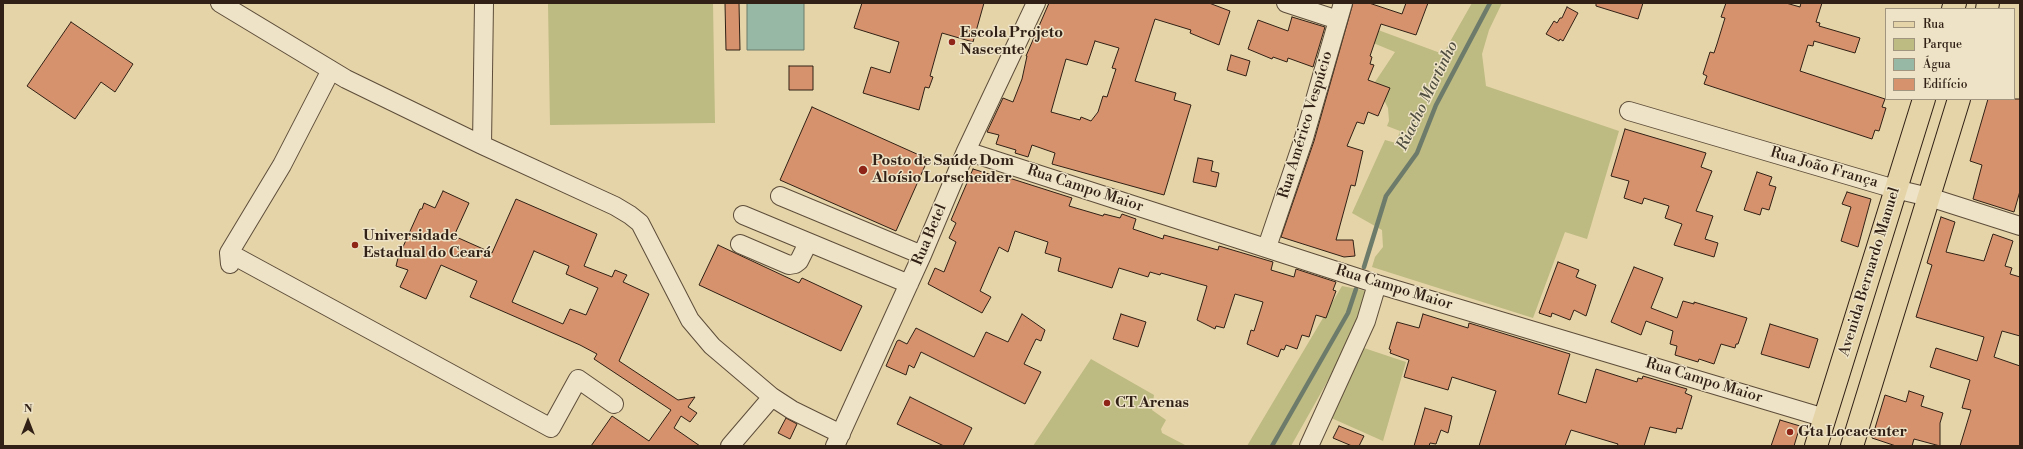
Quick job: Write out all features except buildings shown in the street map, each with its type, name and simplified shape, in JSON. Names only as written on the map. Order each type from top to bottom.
[{"type":"main road","name":"Avenida Bernardo Manuel","points":[[1816,446],[1924,100]]},
{"type":"main road","points":[[1852,446],[1959,100]]},
{"type":"street","points":[[220,3],[331,70],[482,145],[615,206],[630,215],[640,223],[690,320],[712,346],[772,397],[838,440]]},
{"type":"street","points":[[482,145],[484,3]]},
{"type":"street","name":"Rua Betel","points":[[838,440],[922,255],[966,151],[1036,3]]},
{"type":"street","points":[[1286,3],[1338,20]]},
{"type":"street","name":"Rua Américo Vespúcio","points":[[1267,247],[1304,138],[1343,3]]},
{"type":"street","points":[[331,70],[282,165],[230,260],[551,428],[578,379],[614,404]]},
{"type":"street","name":"Rua João França","points":[[1629,111],[1895,189],[1929,197],[2020,226]]},
{"type":"street","name":"Rua Campo Maior","points":[[966,151],[1267,247],[1377,284],[1825,418]]},
{"type":"street","points":[[780,196],[922,255]]},
{"type":"street","points":[[743,216],[909,284]]},
{"type":"street","points":[[740,244],[789,265],[795,264],[799,261],[808,243]]},
{"type":"street","points":[[1309,446],[1366,321],[1377,284]]},
{"type":"street","points":[[730,446],[772,397]]},
{"type":"green space","points":[[548,3],[713,3],[715,123],[550,125]]},
{"type":"green space","points":[[1472,3],[1502,3],[1489,30],[1482,54],[1486,86],[1619,131],[1587,239],[1565,232],[1533,318],[1372,267],[1375,257],[1383,247],[1382,230],[1352,213],[1385,140],[1396,143],[1400,131],[1387,126],[1389,121],[1388,108],[1375,82],[1395,52],[1366,40],[1370,27],[1443,54]]},
{"type":"green space","points":[[1342,286],[1365,291],[1366,298],[1349,343],[1291,446],[1247,446]]},
{"type":"green space","points":[[1358,346],[1406,362],[1383,441],[1329,417]]},
{"type":"green space","name":"CT Arenas","points":[[1091,359],[1154,395],[1152,410],[1166,420],[1161,429],[1162,433],[1187,446],[1033,446]]},
{"type":"water","points":[[747,3],[804,3],[804,50],[747,50]]},
{"type":"waterway","name":"Riacho Martinho","points":[[1364,267],[1386,196],[1417,153],[1436,105],[1490,3]]},
{"type":"waterway","name":"Riacho Martinho","points":[[1272,446],[1348,313],[1356,289]]},
{"type":"place","name":"Escola Projeto Nascente","points":[[952,42]]},
{"type":"place","name":"Posto de Saúde Dom Aloísio Lorscheider","points":[[863,170]]},
{"type":"place","name":"Universidade Estadual do Ceará","points":[[355,245]]},
{"type":"place","name":"CT Arenas","points":[[1107,403]]},
{"type":"place","name":"Gta Locacenter","points":[[1790,432]]}]
